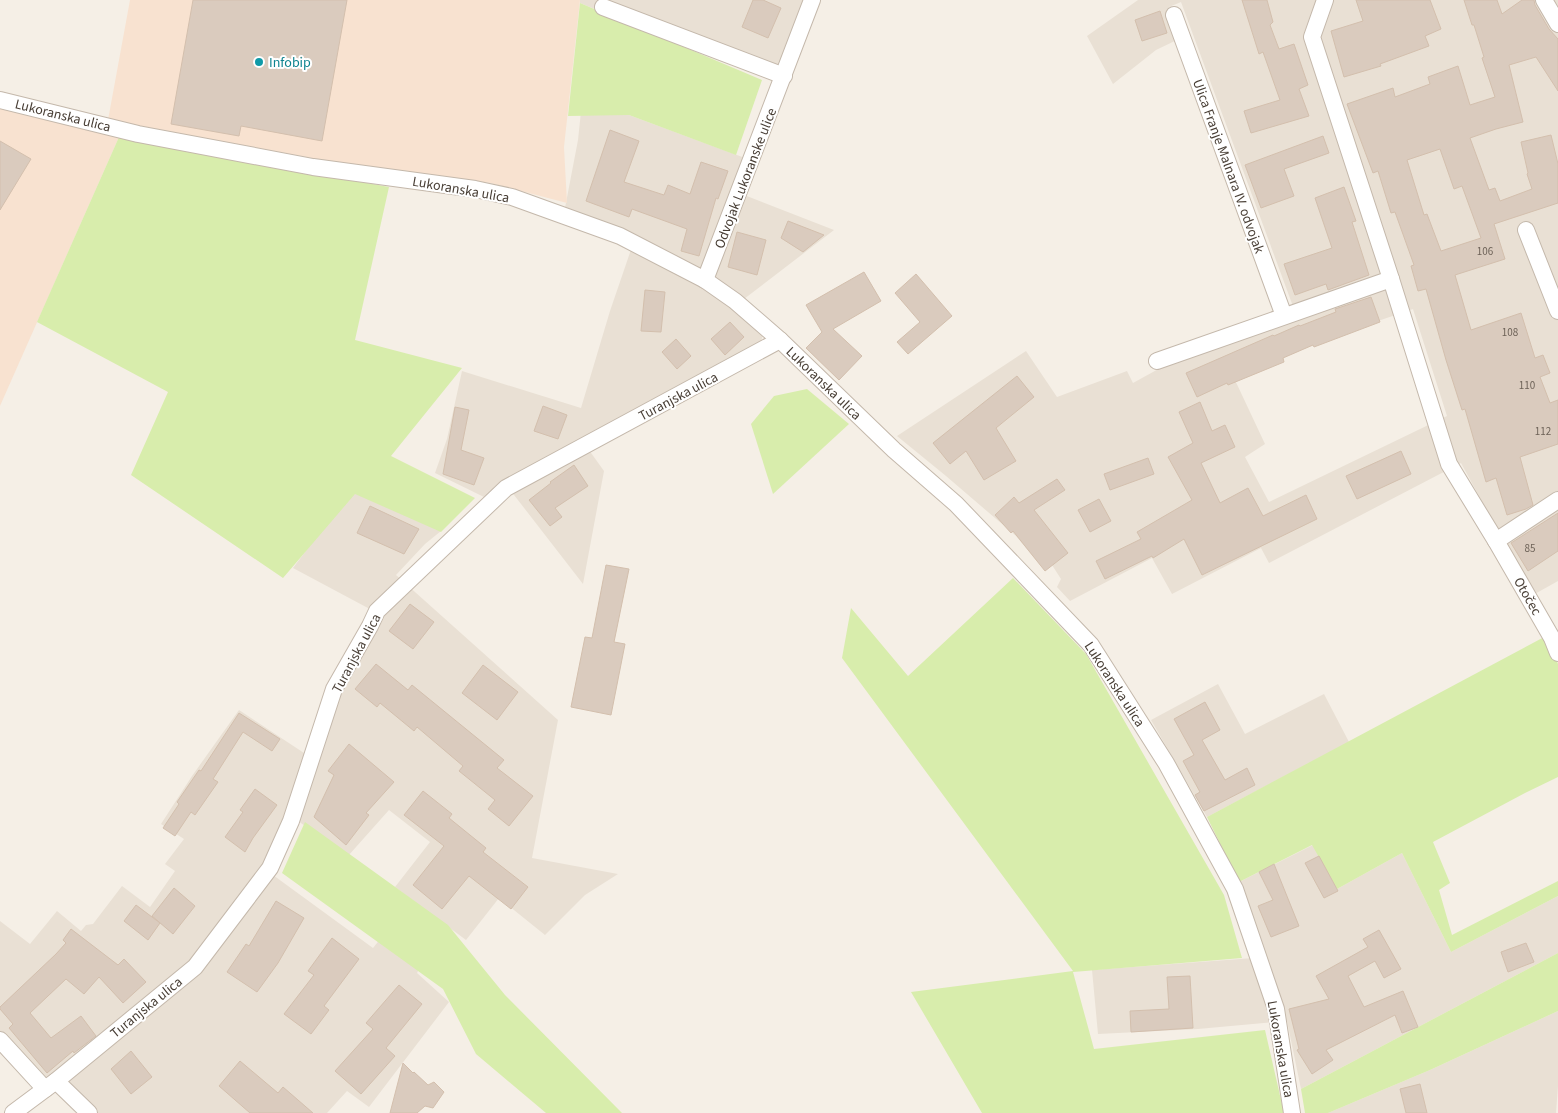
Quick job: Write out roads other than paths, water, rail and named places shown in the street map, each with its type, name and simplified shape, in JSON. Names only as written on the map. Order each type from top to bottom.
[{"type":"street","name":"Odvojak Lukoranske ulice","points":[[705,280],[812,0]]},
{"type":"street","points":[[1325,0],[1312,37],[1449,464],[1496,541],[1558,500]]},
{"type":"street","points":[[1544,0],[1558,24]]},
{"type":"street","points":[[603,7],[784,76]]},
{"type":"street","name":"Ulica Franje Malnara IV. odvojak","points":[[1174,15],[1284,316]]},
{"type":"street","name":"Lukoranska ulica","points":[[0,100],[138,134],[313,166],[475,189],[512,197],[620,236],[705,280],[735,301],[780,340],[887,443],[956,504],[1091,645],[1166,763],[1235,889],[1276,1009],[1292,1113]]},
{"type":"street","points":[[1526,230],[1558,311]]},
{"type":"street","points":[[1157,361],[1391,280]]},
{"type":"street","name":"Turanjska ulica","points":[[13,1113],[195,967],[270,868],[291,821],[334,689],[377,612],[506,488],[780,340]]},
{"type":"street","name":"Otočec","points":[[1496,541],[1552,638],[1558,653]]},
{"type":"street","points":[[0,1040],[50,1085],[89,1113]]},
{"type":"place","name":"Infobip","points":[[259,62]]}]
